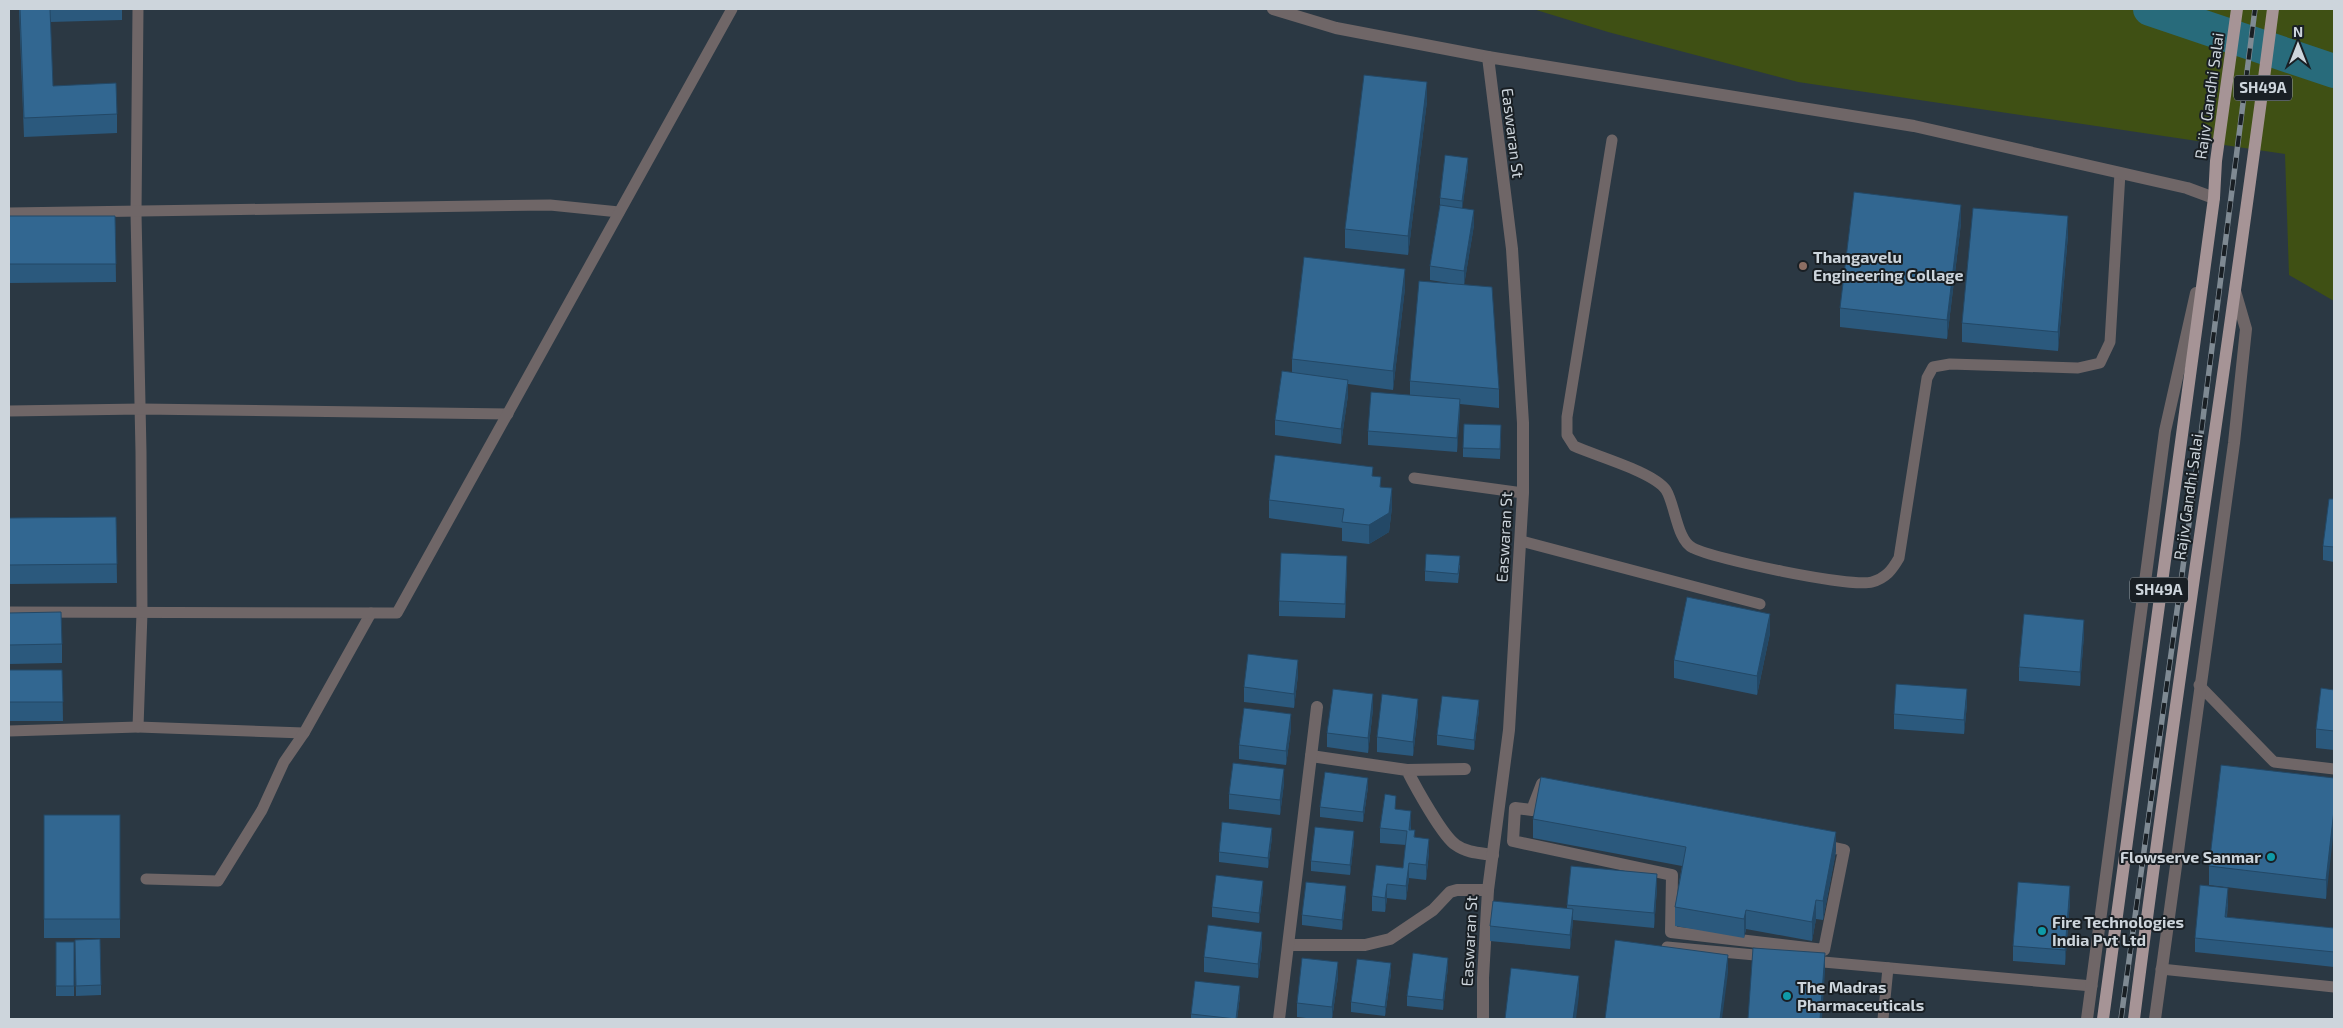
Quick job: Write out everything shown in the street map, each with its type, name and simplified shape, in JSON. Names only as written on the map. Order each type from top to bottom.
[{"type":"main road","name":"Rajiv Gandhi Salai","points":[[2103,1019],[2214,198],[2216,161],[2237,9]]},
{"type":"main road","name":"Rajiv Gandhi Salai","points":[[2134,1019],[2187,616],[2253,168],[2273,9]]},
{"type":"street","points":[[1273,9],[1336,28],[1488,57],[1914,126],[2187,188],[2214,198]]},
{"type":"street","name":"Easwaran St","points":[[1482,1019],[1482,978],[1488,890],[1509,730],[1523,493],[1523,423],[1512,249],[1488,57]]},
{"type":"street","points":[[2087,1019],[2165,431],[2208,240]]},
{"type":"street","points":[[2155,1019],[2234,442],[2246,330],[2235,291]]},
{"type":"street","points":[[1279,1019],[1317,707]]},
{"type":"street","points":[[1311,756],[1407,770],[1465,769]]},
{"type":"street","points":[[1407,770],[1418,792],[1455,845],[1470,852],[1493,855]]},
{"type":"street","points":[[1542,784],[1844,850],[1824,950],[1671,932],[1672,874],[1513,841],[1514,832],[1515,808],[1532,810],[1542,784]]},
{"type":"street","points":[[1496,830],[1514,832]]},
{"type":"street","points":[[1289,945],[1365,946],[1390,939],[1433,910],[1450,892],[1457,890],[1488,890]]},
{"type":"lane","points":[[138,9],[136,213],[142,613],[138,727]]},
{"type":"lane","points":[[9,612],[397,613],[732,9]]},
{"type":"lane","points":[[1612,140],[1567,417],[1567,435],[1574,446],[1646,475],[1666,490],[1680,530],[1690,548],[1716,557],[1841,582],[1871,583],[1891,572],[1899,558],[1927,378],[1933,367],[1950,364],[2078,368],[2100,363],[2110,342],[2120,173]]},
{"type":"lane","points":[[9,214],[550,205],[619,212]]},
{"type":"lane","points":[[9,411],[140,409],[508,414]]},
{"type":"lane","points":[[1414,478],[1523,493]]},
{"type":"lane","points":[[1521,542],[1760,604]]},
{"type":"lane","points":[[146,879],[218,881],[262,810],[284,762],[304,733],[371,613]]},
{"type":"lane","points":[[2200,685],[2274,762],[2334,769]]},
{"type":"lane","points":[[9,731],[138,727],[304,733]]},
{"type":"lane","points":[[1653,946],[1781,958]]},
{"type":"lane","points":[[1800,960],[2092,986]]},
{"type":"lane","points":[[1883,1019],[1888,968]]},
{"type":"lane","points":[[2161,970],[2334,987]]},
{"type":"green space","points":[[1533,9],[2334,9],[2334,301],[2289,275],[2285,154],[1798,82],[1608,32]]},
{"type":"building","points":[[20,9],[50,9],[53,86],[116,83],[117,114],[24,118]]},
{"type":"building","points":[[1364,75],[1427,82],[1408,236],[1345,229]]},
{"type":"building","points":[[1445,155],[1468,158],[1462,201],[1440,198]]},
{"type":"building","points":[[1854,192],[1961,205],[1947,320],[1840,308]]},
{"type":"building","points":[[1440,205],[1474,210],[1464,271],[1430,266]]},
{"type":"building","points":[[1973,208],[2068,216],[2058,332],[1962,323]]},
{"type":"building","points":[[9,216],[115,216],[116,264],[9,264]]},
{"type":"building","points":[[1304,257],[1405,269],[1393,371],[1292,359]]},
{"type":"building","points":[[1419,281],[1492,287],[1499,389],[1410,381]]},
{"type":"building","points":[[1282,371],[1348,380],[1341,429],[1275,420]]},
{"type":"building","points":[[1371,392],[1460,399],[1457,438],[1368,431]]},
{"type":"building","points":[[1464,424],[1501,425],[1500,449],[1463,448]]},
{"type":"building","points":[[1275,455],[1373,467],[1372,476],[1381,477],[1380,487],[1392,488],[1389,513],[1369,525],[1342,522],[1344,509],[1269,500]]},
{"type":"building","points":[[2329,499],[2334,499],[2334,547],[2323,546]]},
{"type":"building","points":[[116,517],[117,564],[9,565],[9,518]]},
{"type":"building","points":[[1281,553],[1347,556],[1345,604],[1279,601]]},
{"type":"building","points":[[1426,554],[1460,556],[1458,574],[1425,571]]},
{"type":"building","points":[[1687,597],[1770,614],[1757,676],[1674,660]]},
{"type":"building","points":[[61,612],[62,644],[9,645],[9,613]]},
{"type":"building","points":[[2024,614],[2084,620],[2080,672],[2019,667]]},
{"type":"building","points":[[1248,654],[1298,660],[1294,694],[1244,687]]},
{"type":"building","points":[[9,670],[62,670],[63,702],[9,702]]},
{"type":"building","points":[[1896,684],[1967,689],[1964,720],[1894,714]]},
{"type":"building","points":[[2321,688],[2334,690],[2334,731],[2316,729]]},
{"type":"building","points":[[1333,689],[1373,694],[1368,738],[1327,733]]},
{"type":"building","points":[[1382,694],[1418,699],[1413,742],[1377,737]]},
{"type":"building","points":[[1442,696],[1479,700],[1474,740],[1437,735]]},
{"type":"building","points":[[1244,708],[1291,714],[1286,751],[1239,745]]},
{"type":"building","points":[[1233,763],[1284,769],[1280,800],[1229,794]]},
{"type":"building","name":"Flowserve Sanmar","points":[[2221,765],[2334,778],[2334,810],[2326,880],[2209,866]]},
{"type":"building","points":[[1325,772],[1368,778],[1363,812],[1320,807]]},
{"type":"building","points":[[1541,777],[1836,832],[1823,901],[1816,900],[1812,922],[1746,910],[1744,919],[1675,907],[1686,847],[1533,819]]},
{"type":"building","points":[[1385,794],[1396,796],[1395,809],[1411,811],[1409,830],[1415,830],[1414,837],[1429,839],[1426,865],[1409,863],[1406,886],[1387,884],[1385,898],[1372,896],[1376,865],[1403,868],[1407,831],[1380,828]]},
{"type":"building","points":[[44,815],[120,815],[120,919],[44,919]]},
{"type":"building","points":[[1222,822],[1272,828],[1268,858],[1219,852]]},
{"type":"building","points":[[1315,827],[1354,831],[1350,865],[1311,861]]},
{"type":"building","points":[[1571,866],[1657,874],[1654,913],[1567,905]]},
{"type":"building","points":[[1216,875],[1263,881],[1259,913],[1212,907]]},
{"type":"building","points":[[1306,882],[1346,886],[1342,920],[1302,915]]},
{"type":"building","name":"Fire Technologies India Pvt Ltd","points":[[2018,882],[2070,886],[2065,950],[2013,946]]},
{"type":"building","points":[[2200,885],[2228,888],[2225,917],[2334,928],[2334,952],[2195,938]]},
{"type":"building","points":[[1493,901],[1573,909],[1570,935],[1490,926]]},
{"type":"building","points":[[1208,925],[1262,932],[1258,964],[1204,957]]},
{"type":"building","points":[[100,939],[101,985],[76,986],[75,940]]},
{"type":"building","points":[[1615,940],[1728,955],[1720,1019],[1605,1019]]},
{"type":"building","points":[[56,942],[74,942],[74,986],[56,986]]},
{"type":"building","name":"The Madras Pharmaceuticals","points":[[1753,948],[1825,953],[1820,1019],[1748,1019]]},
{"type":"building","points":[[1413,953],[1448,958],[1443,1000],[1407,996]]},
{"type":"building","points":[[1302,958],[1338,962],[1332,1007],[1297,1003]]},
{"type":"building","points":[[1357,959],[1391,963],[1385,1007],[1351,1002]]},
{"type":"building","points":[[1511,968],[1579,976],[1573,1019],[1505,1019]]},
{"type":"building","points":[[1195,981],[1240,986],[1236,1019],[1191,1014]]},
{"type":"waterway","points":[[2150,9],[2334,71]]},
{"type":"railway","points":[[2121,1019],[2199,450],[2255,9]]},
{"type":"place","name":"Thangavelu Engineering Collage","points":[[1803,266]]},
{"type":"place","name":"Flowserve Sanmar","points":[[2271,857]]},
{"type":"place","name":"Fire Technologies India Pvt Ltd","points":[[2042,931]]},
{"type":"place","name":"The Madras Pharmaceuticals","points":[[1787,996]]}]
